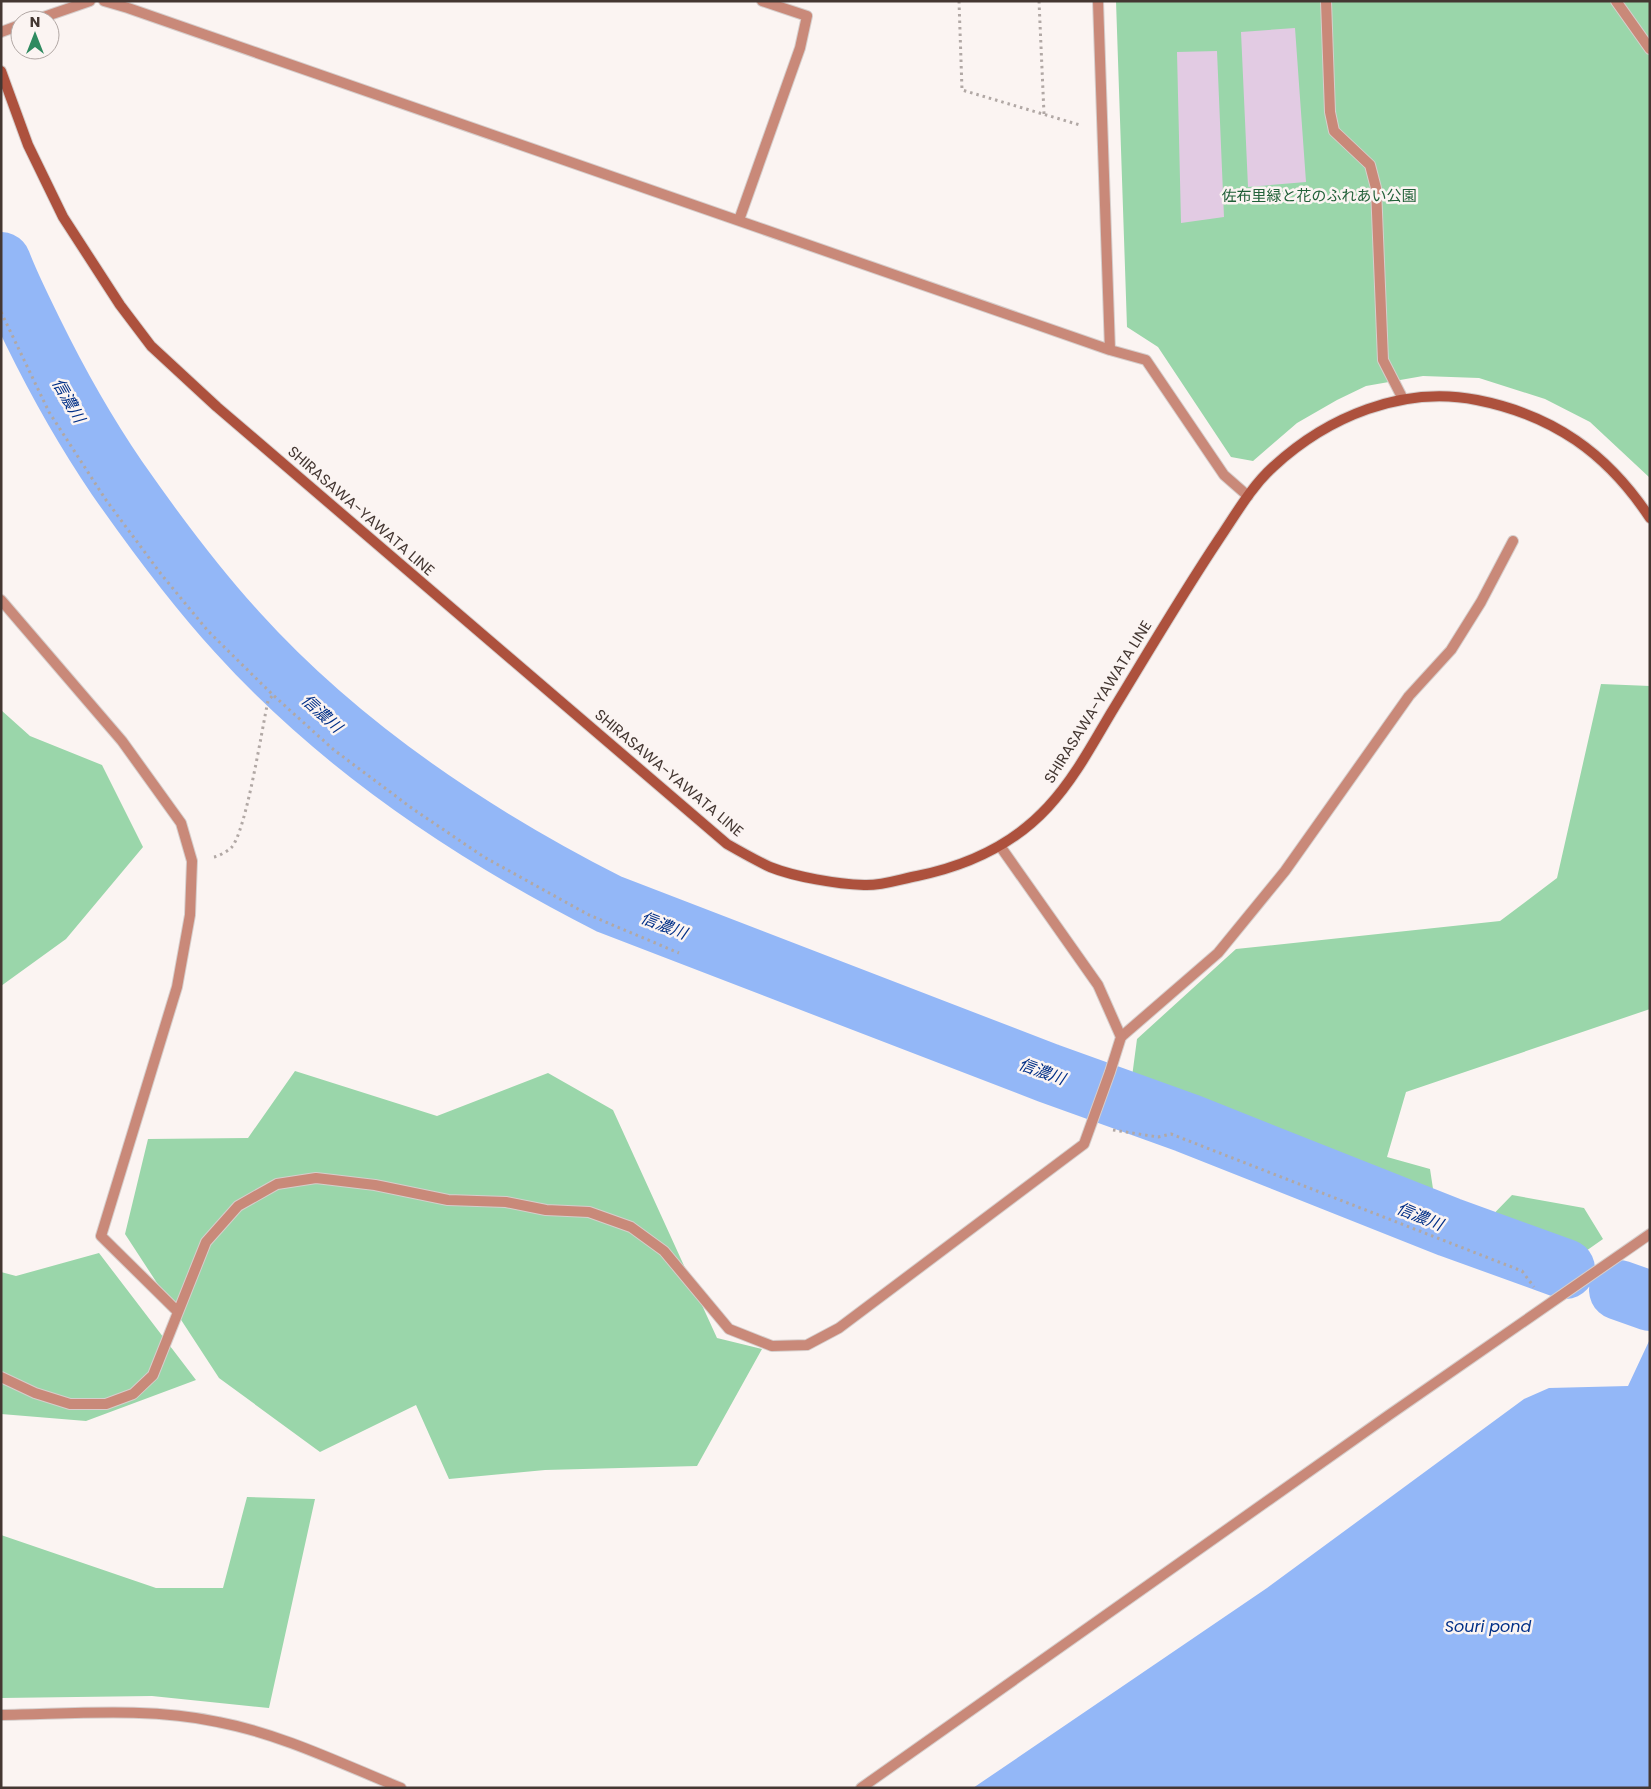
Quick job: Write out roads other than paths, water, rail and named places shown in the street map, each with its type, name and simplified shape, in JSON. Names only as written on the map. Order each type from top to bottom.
[{"type":"main road","name":"SHIRASAWA-YAWATA LINE","points":[[1,71],[28,145],[63,217],[120,305],[151,346],[217,407],[727,844],[771,867],[810,877],[866,886],[939,871],[972,861],[1000,846],[1048,808],[1079,766],[1204,562],[1248,496],[1272,468],[1325,429],[1355,413],[1402,399],[1431,396],[1470,398],[1500,404],[1537,417],[1585,444],[1614,470],[1650,518]]},
{"type":"street","points":[[60,11],[90,1]]},
{"type":"street","points":[[104,1],[129,4],[1110,350],[1146,360],[1224,476],[1248,496]]},
{"type":"street","points":[[739,220],[800,48],[807,16],[762,1]]},
{"type":"street","points":[[1098,1],[1110,350]]},
{"type":"street","points":[[1326,1],[1330,112],[1334,131],[1370,165],[1376,188],[1384,360],[1402,399]]},
{"type":"street","points":[[1616,1],[1650,48]]},
{"type":"street","points":[[1,1376],[34,1393],[70,1404],[106,1404],[132,1394],[153,1375],[206,1242],[238,1206],[277,1184],[316,1178],[375,1185],[448,1200],[506,1202],[546,1210],[589,1212],[631,1227],[664,1252],[729,1329],[772,1346],[807,1345],[839,1328],[1084,1144],[1121,1036],[1218,953],[1284,871],[1409,696],[1451,650],[1481,602],[1513,541]]},
{"type":"street","points":[[1,600],[122,741],[181,823],[192,861],[190,915],[176,988],[101,1236],[177,1311]]},
{"type":"street","points":[[1000,846],[1098,985],[1121,1036]]},
{"type":"street","points":[[861,1788],[1650,1234]]},
{"type":"street","points":[[1,1715],[163,1713],[219,1722],[279,1739],[401,1788]]},
{"type":"water","name":"Souri pond","points":[[1650,1339],[1650,1788],[973,1788],[1267,1588],[1524,1399],[1549,1388],[1628,1386]]},
{"type":"waterway","name":"信濃川","points":[[1,262],[42,351],[94,443],[145,518],[205,595],[277,674],[319,713],[364,750],[459,818],[558,877],[609,904],[1048,1073],[1187,1123],[1449,1227],[1565,1269]]},
{"type":"waterway","name":"信濃川","points":[[1619,1290],[1650,1301]]},
{"type":"park label","name":"佐布里緑と花のふれあい公園","points":[[1319,196]]}]
